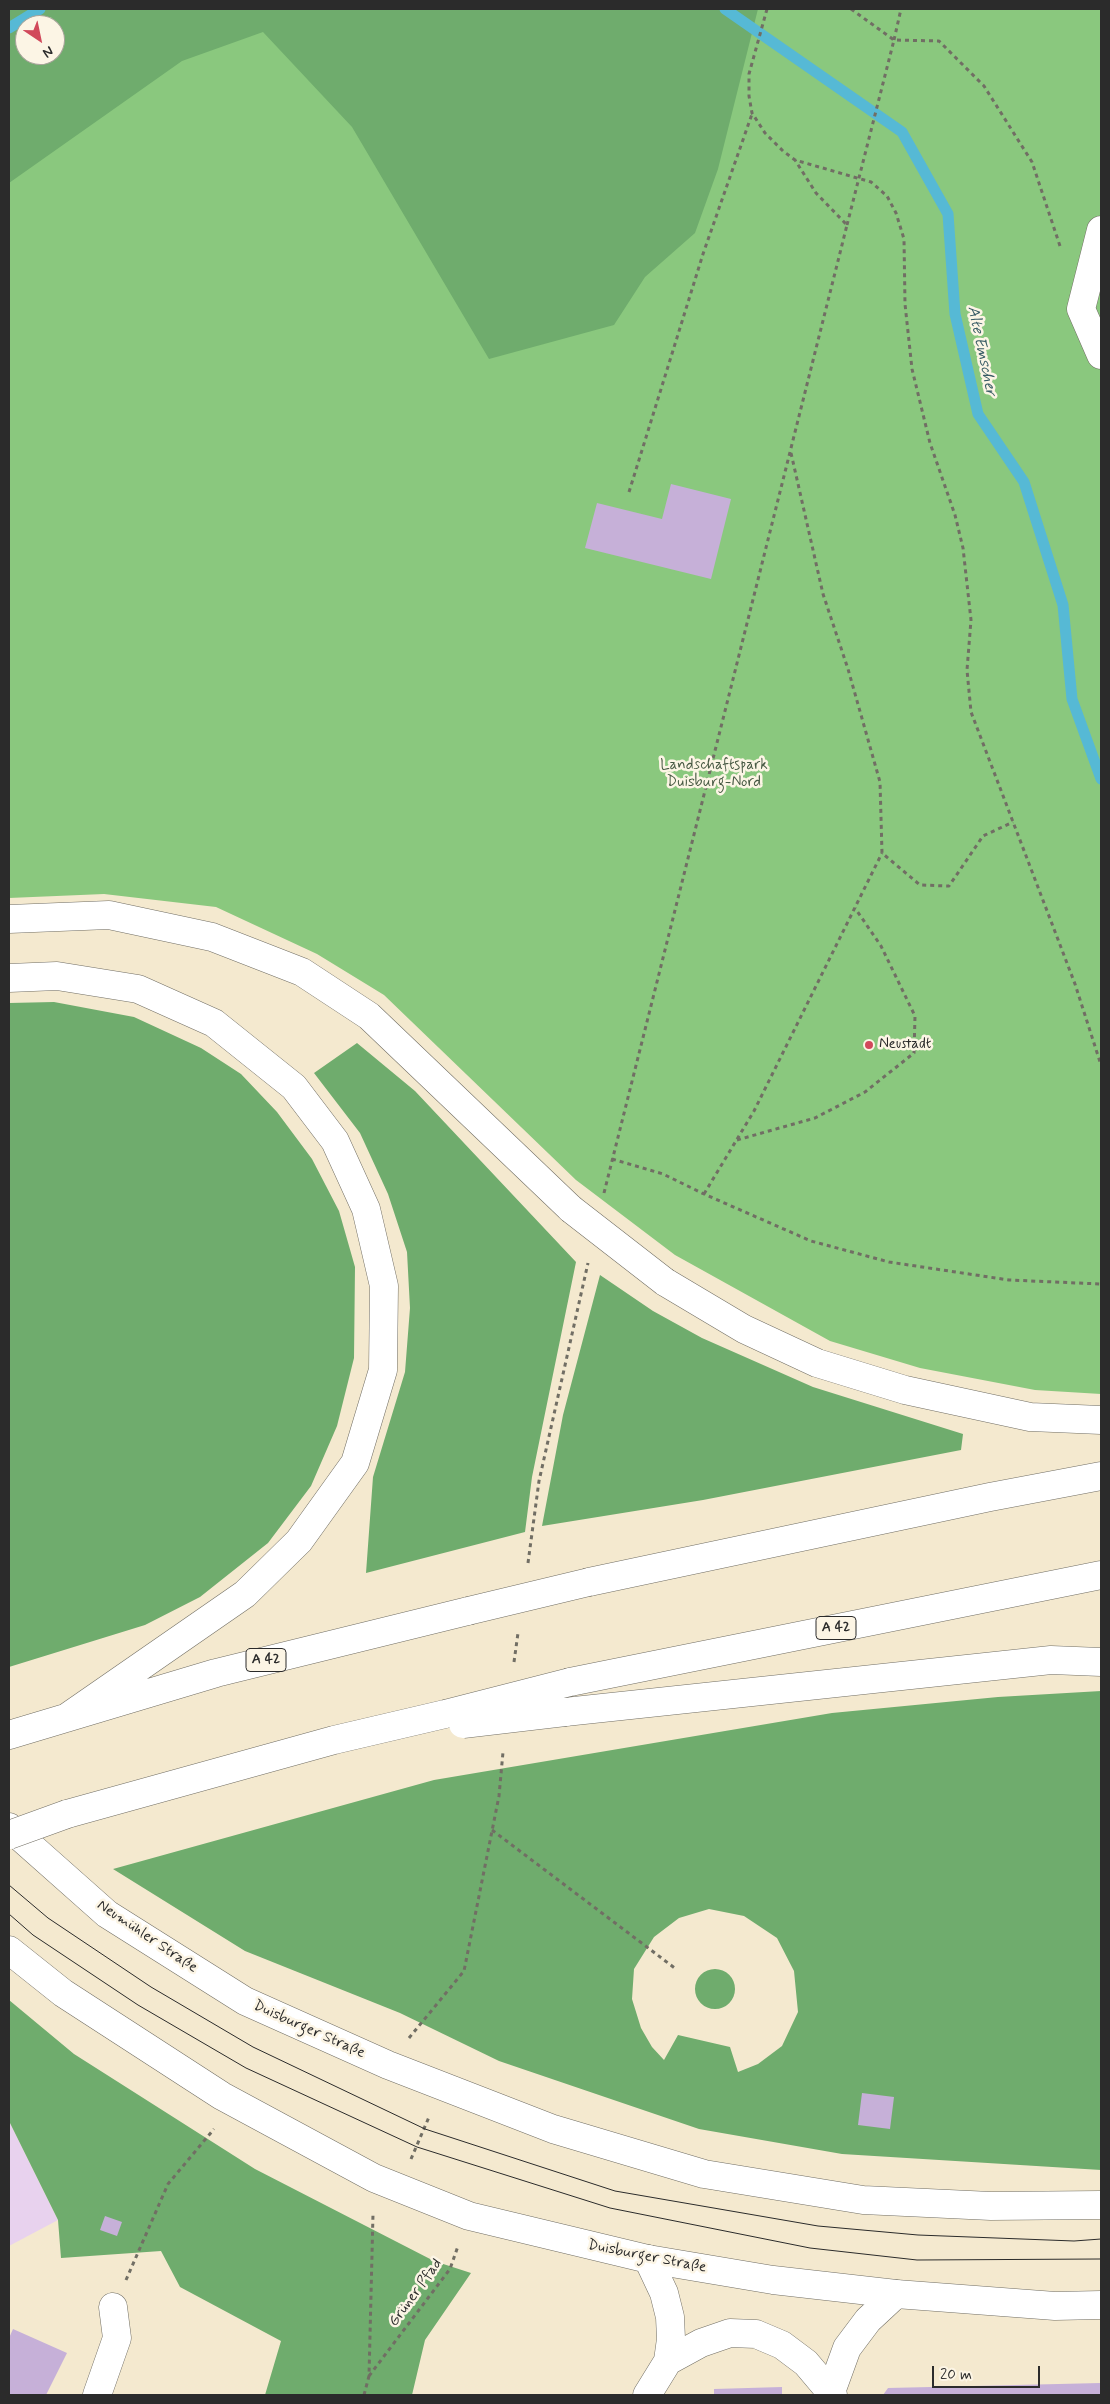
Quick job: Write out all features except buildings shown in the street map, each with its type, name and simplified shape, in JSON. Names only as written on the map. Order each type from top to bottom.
[{"type":"main road","points":[[1101,230],[1081,309],[1101,355]]},
{"type":"main road","points":[[9,919],[109,915],[212,937],[302,972],[369,1016],[571,1209],[665,1282],[744,1329],[825,1366],[905,1390],[1030,1417],[1101,1420]]},
{"type":"main road","points":[[9,978],[57,976],[138,989],[214,1023],[294,1087],[335,1140],[366,1209],[384,1286],[383,1370],[354,1462],[299,1541],[245,1594],[66,1718]]},
{"type":"main road","name":"A 42","points":[[9,1735],[216,1673],[468,1610],[589,1582],[990,1497],[1101,1476]]},
{"type":"main road","name":"A 42","points":[[9,1835],[68,1814],[334,1740],[444,1720],[570,1682],[1101,1575]]},
{"type":"main road","points":[[444,1720],[565,1712],[1051,1660],[1101,1662]]},
{"type":"main road","name":"Neumühler Straße","points":[[9,1827],[107,1914],[246,2001]]},
{"type":"main road","points":[[9,1950],[63,1993],[227,2098]]},
{"type":"main road","name":"Duisburger Straße","points":[[246,2001],[388,2065],[553,2129],[704,2174],[863,2200],[991,2206],[1101,2206]]},
{"type":"main road","name":"Duisburger Straße","points":[[227,2098],[374,2178],[469,2216],[648,2260],[773,2280],[896,2294],[1055,2306],[1101,2305]]},
{"type":"main road","points":[[647,2395],[668,2361],[671,2339],[670,2317],[664,2293],[648,2260]]},
{"type":"main road","points":[[832,2394],[847,2348],[868,2320],[896,2294]]},
{"type":"main road","points":[[97,2395],[117,2338],[113,2307]]},
{"type":"main road","points":[[668,2361],[701,2343],[730,2333],[756,2334],[782,2345],[806,2363],[832,2394]]},
{"type":"path","points":[[767,9],[749,74],[749,96],[752,113],[765,133],[783,152],[795,160],[871,182],[887,196],[896,213],[904,239],[905,304],[912,369],[930,443],[955,515],[963,548],[971,620],[967,670],[971,712],[1075,984],[1101,1065]]},
{"type":"path","points":[[851,9],[894,40],[939,41],[984,86],[1032,162],[1062,250]]},
{"type":"path","points":[[901,9],[612,1159],[663,1174],[811,1241],[889,1262],[1009,1280],[1101,1284]]},
{"type":"path","points":[[629,492],[702,254],[752,113]]},
{"type":"path","points":[[795,160],[816,192],[847,225]]},
{"type":"path","points":[[704,1194],[754,1110],[882,853],[880,782],[848,669],[824,594],[790,452]]},
{"type":"path","points":[[882,853],[920,885],[950,886],[970,859],[983,836],[1013,822]]},
{"type":"path","points":[[736,1141],[815,1118],[865,1092],[914,1053],[915,1016],[880,946],[854,908]]},
{"type":"path","points":[[492,1830],[676,1969]]},
{"type":"path","points":[[113,2307],[168,2184],[207,2139],[227,2098]]},
{"type":"path","points":[[364,2395],[369,2376],[374,2178]]},
{"type":"path","name":"Grüner Pfad","points":[[369,2376],[450,2269],[469,2216]]},
{"type":"shaded area","points":[[9,2121],[58,2220],[9,2246]]},
{"type":"green space","name":"Landschaftspark Duisburg-Nord","points":[[9,9],[1101,9],[1101,1394],[1035,1390],[920,1368],[830,1341],[675,1255],[576,1180],[384,995],[317,954],[216,907],[104,894],[9,898]]},
{"type":"green space","points":[[9,9],[758,9],[718,169],[695,233],[645,277],[614,325],[489,359],[352,127],[263,32],[182,61],[9,183]]},
{"type":"green space","points":[[54,1002],[134,1017],[201,1048],[241,1074],[277,1112],[312,1159],[339,1211],[355,1267],[354,1358],[337,1426],[311,1486],[268,1543],[200,1597],[145,1625],[9,1667],[9,1003]]},
{"type":"green space","points":[[357,1043],[415,1091],[576,1262],[532,1477],[525,1532],[366,1573],[373,1477],[405,1372],[410,1308],[407,1252],[388,1194],[360,1133],[314,1073]]},
{"type":"green space","points":[[600,1275],[653,1311],[702,1338],[813,1387],[963,1434],[961,1450],[703,1500],[542,1526],[563,1415]]},
{"type":"green space","points":[[1101,1691],[1101,2170],[842,2154],[699,2129],[499,2061],[400,2013],[245,1951],[113,1869],[434,1780],[832,1713],[998,1697]],"holes":[[[709,1909],[744,1916],[777,1938],[794,1971],[798,2012],[782,2046],[758,2064],[738,2072],[730,2047],[678,2035],[664,2060],[652,2047],[641,2028],[632,1999],[634,1969],[654,1937],[679,1918]]]},
{"type":"green space","points":[[719,1969],[726,1972],[732,1978],[735,1989],[734,1997],[726,2006],[719,2009],[711,2009],[704,2006],[696,1997],[695,1985],[698,1978],[707,1970]]},
{"type":"green space","points":[[9,2000],[74,2054],[255,2169],[434,2261],[471,2273],[425,2340],[412,2395],[265,2395],[281,2341],[180,2287],[161,2251],[61,2258],[58,2220],[9,2121]]},
{"type":"waterway","name":"Alte Emscher","points":[[9,28],[40,9]]},
{"type":"waterway","name":"Alte Emscher","points":[[725,9],[902,132],[948,214],[955,314],[978,414],[1024,482],[1063,605],[1072,699],[1101,779]]},
{"type":"tram line","points":[[9,1885],[48,1918],[151,1987],[253,2047],[425,2129],[615,2191],[818,2226],[918,2235],[1074,2241],[1101,2239]]},
{"type":"tram line","points":[[9,1914],[33,1935],[138,2005],[246,2068],[417,2147],[610,2208],[810,2248],[917,2260],[1101,2259]]},
{"type":"place","name":"Neustadt","points":[[869,1045]]}]
